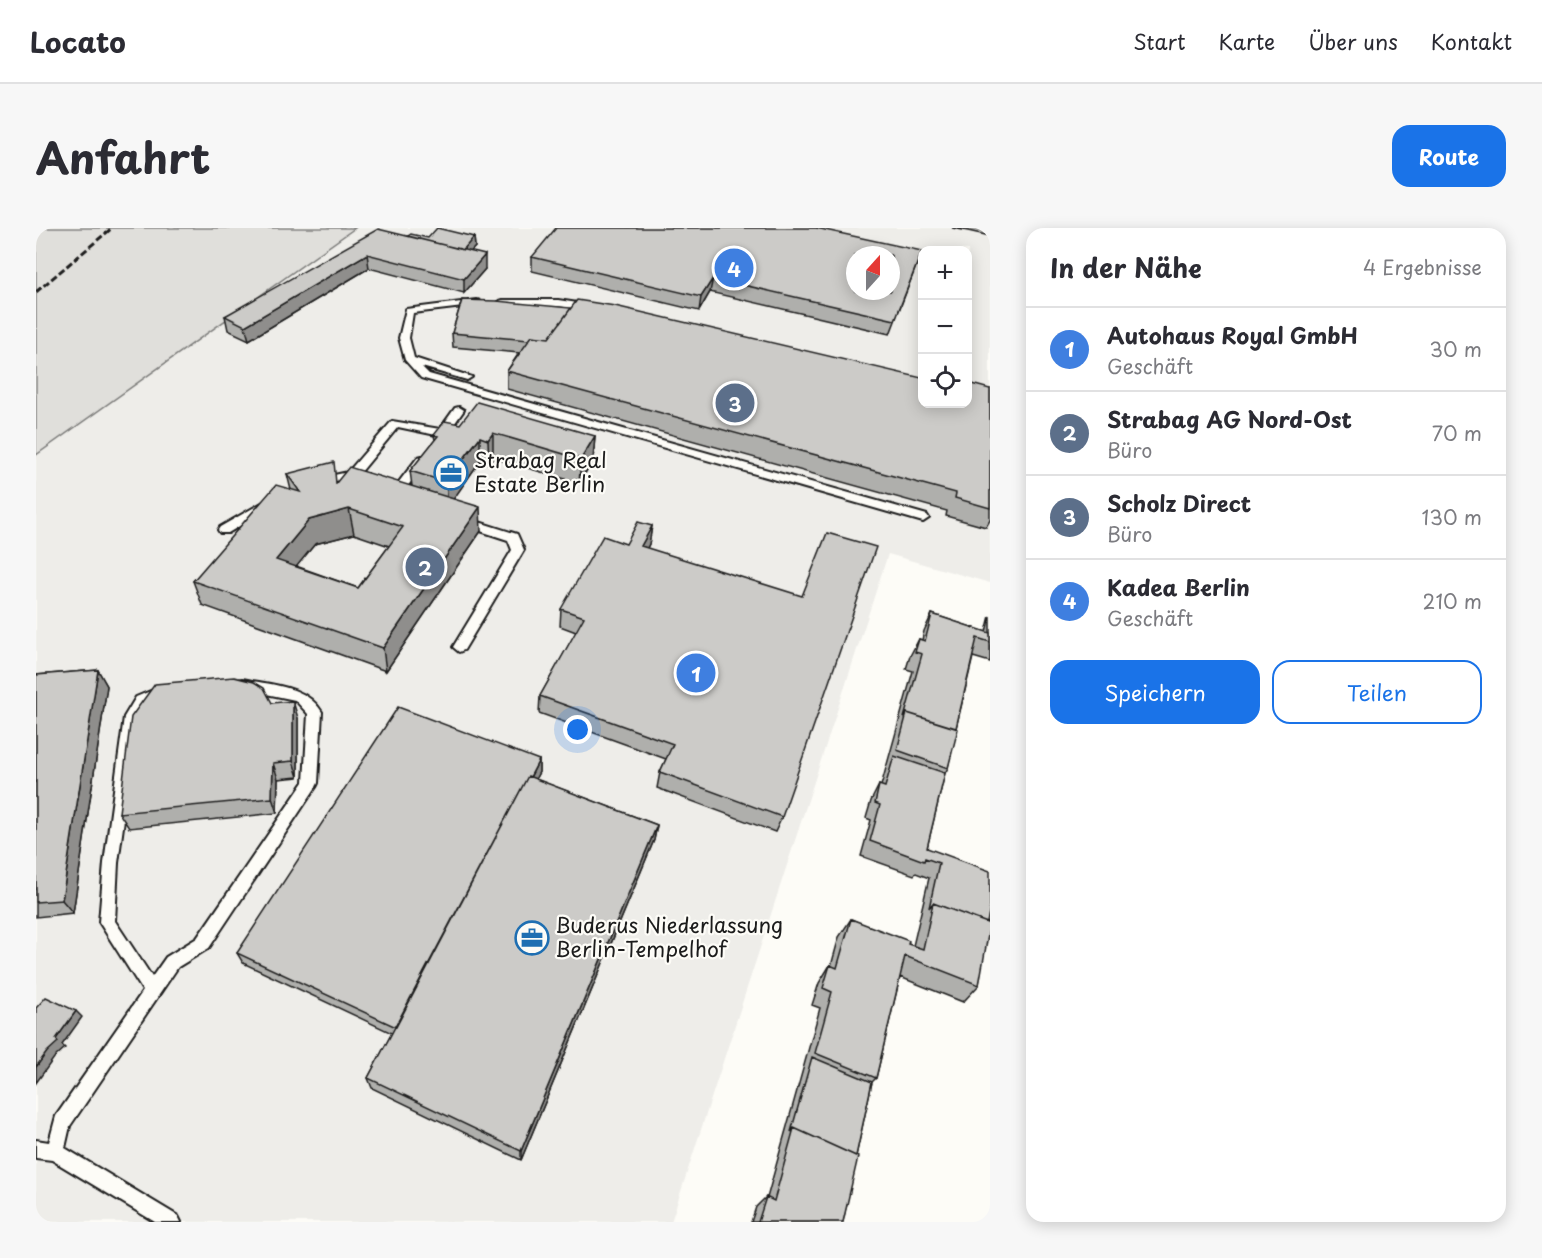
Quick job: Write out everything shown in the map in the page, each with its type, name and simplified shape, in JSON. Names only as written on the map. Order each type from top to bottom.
[{"type":"lane","points":[[606,310],[558,303],[475,303],[409,311],[404,338],[410,360],[425,376],[923,518]]},
{"type":"lane","points":[[410,360],[467,377]]},
{"type":"lane","points":[[415,506],[404,502],[398,491],[459,410]]},
{"type":"lane","points":[[307,485],[351,475],[396,423],[442,432]]},
{"type":"lane","points":[[224,530],[275,500]]},
{"type":"lane","points":[[448,516],[513,537],[518,550],[459,647]]},
{"type":"lane","points":[[55,1152],[62,1122],[172,962],[203,943],[311,783],[315,712],[308,703],[299,696],[284,690],[225,684]]},
{"type":"lane","points":[[152,991],[107,922],[111,863],[131,717],[141,701],[155,693],[172,690]]},
{"type":"lane","points":[[36,1149],[55,1152],[172,1222]]},
{"type":"shaded area","points":[[36,228],[355,228],[36,455]]},
{"type":"shaded area","points":[[355,228],[990,228],[990,583],[888,554],[671,1222],[36,1222],[36,455]]},
{"type":"building","points":[[437,228],[474,237],[463,250],[408,236],[411,234],[428,238]]},
{"type":"building","points":[[556,228],[816,228],[899,246],[846,246],[846,300],[900,300],[900,246],[918,250],[918,261],[895,320],[713,278],[701,297],[532,257]]},
{"type":"building","points":[[378,229],[485,255],[464,279],[367,254],[245,326],[225,316]]},
{"type":"building","points":[[462,300],[571,308],[549,338],[532,336],[529,340],[452,333]]},
{"type":"building","points":[[577,300],[615,306],[918,377],[918,408],[972,408],[972,384],[990,389],[990,508],[955,498],[956,493],[507,371],[532,336],[549,338]]},
{"type":"building","points":[[477,402],[595,436],[581,459],[493,433],[488,440],[480,437],[446,482],[410,471],[438,436],[434,435],[445,421],[460,424]]},
{"type":"building","points":[[334,462],[336,483],[349,467],[480,507],[383,648],[193,581],[276,485],[300,492],[287,474]],"holes":[[[349,509],[403,527],[358,588],[276,560],[309,520]]]},
{"type":"building","points":[[638,522],[652,526],[641,546],[802,596],[827,533],[876,547],[782,817],[660,772],[673,744],[540,696],[584,617],[561,609],[603,536],[626,544]]},
{"type":"building","points":[[932,614],[990,633],[990,642],[977,638],[956,728],[907,713],[904,718],[922,654],[915,652],[919,639],[925,641]]},
{"type":"building","points":[[98,670],[62,900],[36,902],[36,675]]},
{"type":"building","points":[[234,677],[254,682],[264,688],[272,703],[293,701],[293,761],[273,763],[272,798],[119,813],[131,717],[155,684]]},
{"type":"building","points":[[398,707],[539,760],[530,777],[528,776],[396,1027],[237,953]]},
{"type":"building","points":[[907,713],[958,729],[948,768],[897,750]]},
{"type":"building","points":[[894,756],[945,773],[927,848],[990,871],[990,907],[987,923],[933,903],[929,908],[939,863],[925,858],[924,861],[870,841],[880,805],[875,803],[879,785],[885,787]]},
{"type":"building","name":"Buderus Niederlassung Berlin-Tempelhof","points":[[528,776],[657,825],[521,1151],[368,1078]]},
{"type":"building","points":[[933,903],[990,924],[979,985],[905,956],[876,1078],[815,1053],[832,992],[823,988],[830,965],[837,968],[851,919],[909,941],[908,944],[923,949]]},
{"type":"building","points":[[46,997],[76,1011],[56,1039],[58,1042],[36,1067],[36,1008]]},
{"type":"building","points":[[812,1057],[872,1082],[856,1156],[794,1128],[791,1132]]},
{"type":"building","points":[[794,1128],[858,1157],[843,1222],[758,1222],[766,1197],[774,1201]]},
{"type":"railway","points":[[36,292],[112,228]]},
{"type":"place","name":"Kadea Berlin","points":[[734,268]]},
{"type":"place","name":"Scholz Direct","points":[[735,403]]},
{"type":"place","name":"Strabag Real Estate Berlin","points":[[451,473]]},
{"type":"place","name":"Strabag AG Nord-Ost","points":[[425,567]]},
{"type":"place","name":"Autohaus Royal GmbH","points":[[696,673]]},
{"type":"place","name":"Buderus Niederlassung Berlin-Tempelhof","points":[[532,938]]}]
